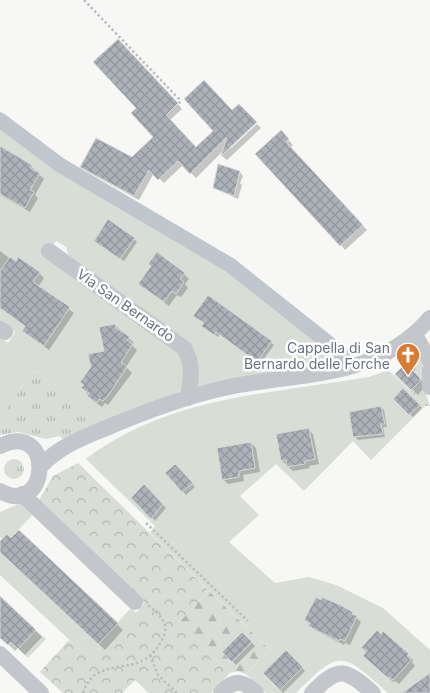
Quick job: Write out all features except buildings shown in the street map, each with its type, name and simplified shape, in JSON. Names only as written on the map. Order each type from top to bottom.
[{"type":"street","name":"Via San Bernardo","points":[[49,251],[184,348],[188,354],[192,371],[188,398]]},
{"type":"street","points":[[41,466],[61,448],[116,424],[188,398],[235,385],[357,366],[379,358],[415,335],[430,318]]},
{"type":"street","points":[[415,335],[430,361]]},
{"type":"street","points":[[430,370],[430,387]]},
{"type":"street","points":[[0,446],[16,442],[33,449],[61,448]]},
{"type":"street","points":[[0,491],[9,495],[27,492],[40,474],[41,466],[33,449]]},
{"type":"street","points":[[27,492],[38,508],[135,602]]},
{"type":"street","points":[[0,654],[42,693]]},
{"type":"street","points":[[312,693],[329,676],[343,672],[352,675],[373,693]]},
{"type":"street","points":[[221,693],[231,684],[237,682],[247,684],[256,693]]},
{"type":"path","points":[[84,0],[180,100],[178,110]]},
{"type":"path","points":[[146,523],[248,621]]},
{"type":"path","points":[[84,693],[91,678],[97,674],[135,664],[150,655],[164,636],[165,622],[147,604],[135,602]]},
{"type":"path","points":[[150,655],[158,675],[177,693]]},
{"type":"green space","points":[[1,112],[63,162],[0,124]]},
{"type":"green space","points":[[0,125],[235,264],[356,359],[225,380],[195,387],[197,363],[70,260],[66,247],[56,241],[46,255],[183,357],[184,390],[105,421],[34,370],[0,417],[0,337],[8,343],[15,332],[0,321]]},
{"type":"green space","points":[[418,354],[423,364],[424,389],[430,406],[425,406],[394,375],[411,390],[421,379],[406,363]]},
{"type":"green space","points":[[34,370],[105,421],[62,439],[60,436],[46,439],[18,432],[0,435],[0,417]]},
{"type":"green space","points":[[388,370],[425,406],[371,460],[353,441],[304,491],[276,464],[240,496],[259,515],[229,542],[275,583],[309,577],[336,585],[383,608],[430,650],[430,693],[388,693],[361,669],[351,663],[342,661],[333,662],[323,668],[296,693],[266,693],[246,674],[270,650],[150,533],[155,526],[86,459],[118,438],[151,422],[186,410],[258,394],[369,377]]},
{"type":"green space","points":[[14,459],[21,462],[24,469],[21,476],[14,479],[7,476],[4,469],[7,462]]},
{"type":"green space","points":[[78,463],[209,591],[179,622],[230,673],[211,693],[149,693],[135,680],[122,693],[63,693],[40,672],[69,640],[92,660],[144,604],[40,504],[39,500],[53,476]]},
{"type":"green space","points":[[21,503],[33,514],[11,538],[2,539],[0,537],[0,512]]},
{"type":"green space","points":[[0,552],[98,644],[131,608],[136,613],[92,661],[0,575]]},
{"type":"green space","points":[[209,591],[270,650],[246,674],[238,671],[230,673],[179,622]]},
{"type":"green space","points":[[36,630],[46,639],[28,658],[18,649]]},
{"type":"waterway","points":[[0,120],[60,165],[230,265],[346,357]]},
{"type":"place","name":"Cappella di San Bernardo delle Forche","points":[[408,376]]}]
